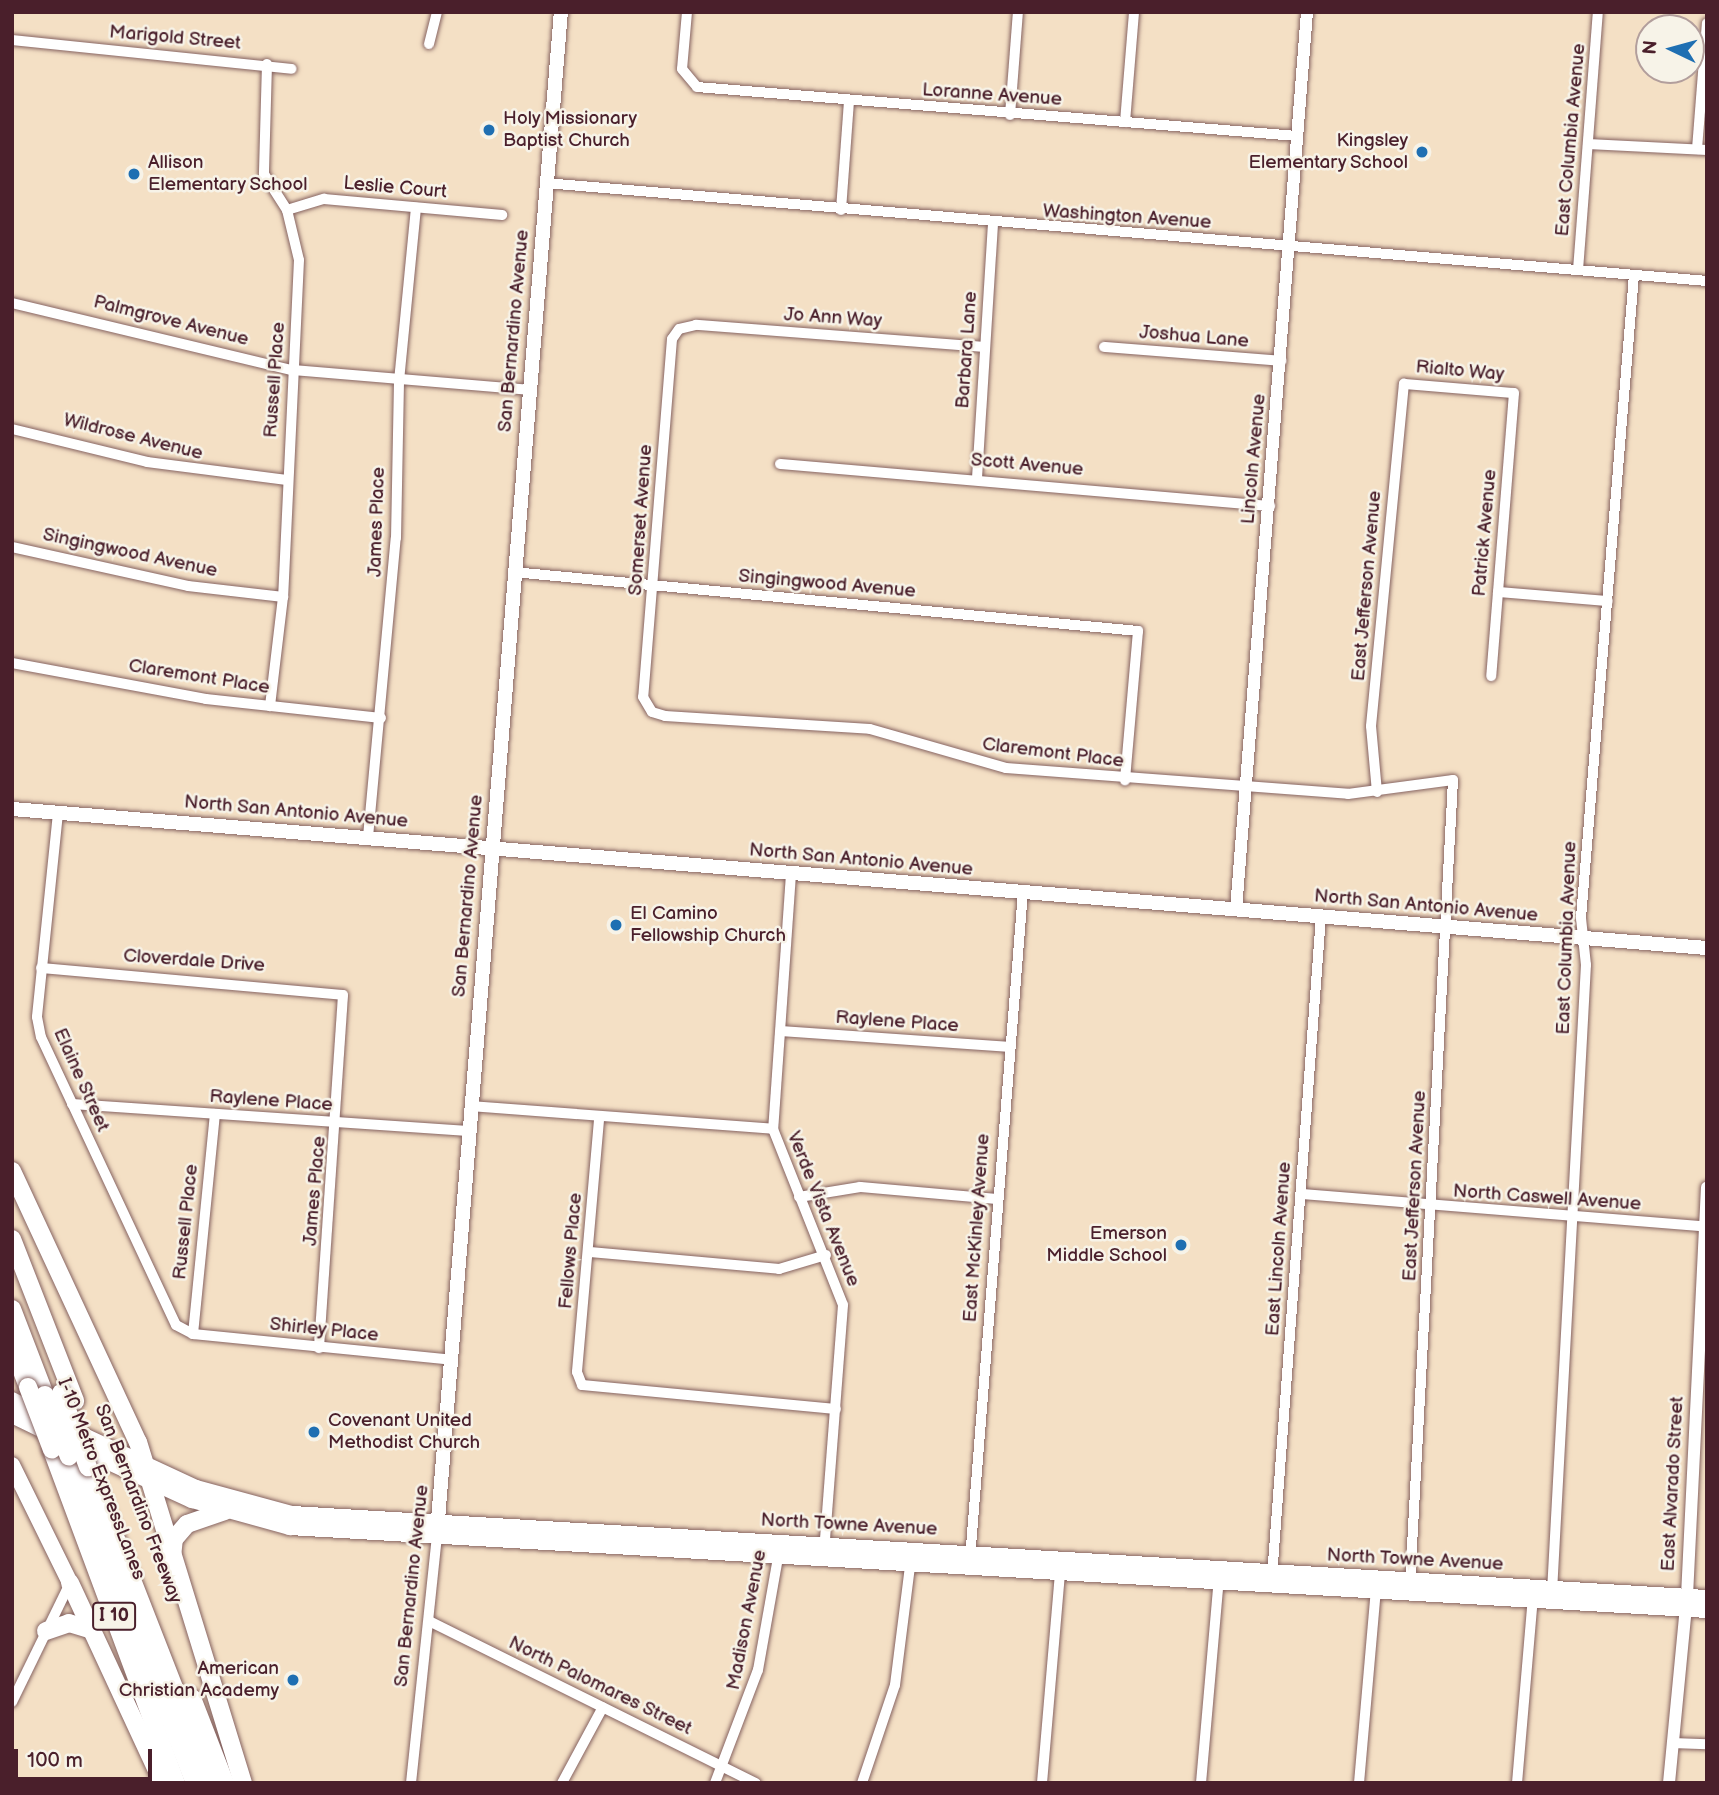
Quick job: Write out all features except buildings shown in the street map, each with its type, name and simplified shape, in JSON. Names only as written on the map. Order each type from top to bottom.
[{"type":"highway","points":[[12,1171],[147,1474],[171,1564],[243,1783]]},
{"type":"highway","name":"San Bernardino Freeway","points":[[12,1240],[61,1397],[95,1470],[225,1783]]},
{"type":"highway","name":"I-10 Metro ExpressLanes","points":[[12,1272],[61,1397],[69,1457],[195,1783]]},
{"type":"highway","name":"I-10 Metro ExpressLanes","points":[[12,1309],[61,1397]]},
{"type":"highway","name":"I 10","points":[[12,1345],[176,1783]]},
{"type":"highway","name":"I-10 Metro ExpressLanes","points":[[95,1470],[211,1783]]},
{"type":"highway","points":[[171,1564],[177,1533],[225,1511]]},
{"type":"highway","points":[[70,1583],[163,1783]]},
{"type":"highway","points":[[46,1631],[69,1623],[92,1629]]},
{"type":"main road","name":"San Bernardino Avenue","points":[[437,1531],[513,572],[561,12]]},
{"type":"main road","name":"North San Antonio Avenue","points":[[12,809],[1707,948]]},
{"type":"main road","name":"North Towne Avenue","points":[[13,1409],[225,1511],[290,1527],[437,1531],[912,1555],[1551,1596],[1686,1602],[1707,1598]]},
{"type":"main road","points":[[12,1465],[70,1583]]},
{"type":"main road","name":"North Towne Avenue","points":[[147,1474],[246,1505],[292,1514],[437,1531]]},
{"type":"main road","name":"North Towne Avenue","points":[[970,1560],[1060,1572],[1219,1574]]},
{"type":"main road","name":"North Towne Avenue","points":[[1686,1602],[1707,1610]]},
{"type":"street","points":[[429,44],[437,12]]},
{"type":"street","name":"Loranne Avenue","points":[[687,12],[687,79],[697,87],[849,102],[1297,136]]},
{"type":"street","points":[[1010,115],[1018,12]]},
{"type":"street","points":[[1125,122],[1134,12]]},
{"type":"street","name":"Lincoln Avenue","points":[[1236,910],[1307,12]]},
{"type":"street","name":"East Columbia Avenue","points":[[1578,270],[1598,12]]},
{"type":"street","points":[[1588,144],[1702,150],[1707,23]]},
{"type":"street","name":"Marigold Street","points":[[12,40],[267,64],[292,69]]},
{"type":"street","name":"Russell Place","points":[[267,64],[264,173],[287,210],[299,260],[283,597],[270,706]]},
{"type":"street","points":[[841,210],[849,102]]},
{"type":"street","name":"Washington Avenue","points":[[545,183],[993,224],[1707,281]]},
{"type":"street","name":"Leslie Court","points":[[287,210],[324,199],[502,215]]},
{"type":"street","name":"James Place","points":[[368,837],[396,538],[399,381],[416,208]]},
{"type":"street","name":"Barbara Lane","points":[[976,478],[993,224]]},
{"type":"street","name":"East Columbia Avenue","points":[[1551,1596],[1586,938],[1581,918],[1634,275]]},
{"type":"street","name":"Palmgrove Avenue","points":[[12,303],[292,370],[529,390]]},
{"type":"street","name":"Jo Ann Way","points":[[679,329],[696,325],[985,347]]},
{"type":"street","name":"Somerset Avenue","points":[[652,712],[643,697],[672,339],[679,329]]},
{"type":"street","name":"Joshua Lane","points":[[1104,347],[1281,361]]},
{"type":"street","name":"Rialto Way","points":[[1404,384],[1514,393]]},
{"type":"street","name":"East Jefferson Avenue","points":[[1377,792],[1371,726],[1404,384]]},
{"type":"street","name":"Patrick Avenue","points":[[1491,676],[1514,393]]},
{"type":"street","name":"Wildrose Avenue","points":[[12,429],[147,463],[287,480]]},
{"type":"street","name":"Scott Avenue","points":[[780,464],[976,478],[1270,506]]},
{"type":"street","name":"Singingwood Avenue","points":[[12,547],[188,586],[283,597]]},
{"type":"street","name":"Singingwood Avenue","points":[[513,572],[1138,631],[1125,780]]},
{"type":"street","points":[[1498,592],[1608,601]]},
{"type":"street","name":"Claremont Place","points":[[12,663],[270,706],[381,718]]},
{"type":"street","name":"Claremont Place","points":[[652,712],[870,729],[1006,768],[1125,780],[1377,792],[1453,780]]},
{"type":"street","name":"East Jefferson Avenue","points":[[1409,1587],[1453,780]]},
{"type":"street","name":"Elaine Street","points":[[58,813],[37,1017],[72,1104],[167,1309],[193,1334]]},
{"type":"street","name":"Verde Vista Avenue","points":[[791,874],[782,1031],[772,1129],[826,1255],[843,1305],[824,1551]]},
{"type":"street","name":"East McKinley Avenue","points":[[970,1560],[1023,892]]},
{"type":"street","name":"East Lincoln Avenue","points":[[1272,1578],[1321,916]]},
{"type":"street","name":"Cloverdale Drive","points":[[41,968],[343,995]]},
{"type":"street","name":"James Place","points":[[319,1348],[338,1124],[343,995]]},
{"type":"street","name":"Raylene Place","points":[[782,1031],[1009,1047]]},
{"type":"street","name":"Raylene Place","points":[[72,1104],[468,1131]]},
{"type":"street","points":[[470,1106],[599,1120],[772,1129]]},
{"type":"street","name":"Russell Place","points":[[193,1334],[215,1114]]},
{"type":"street","name":"Fellows Place","points":[[599,1120],[590,1252],[577,1372],[582,1385],[836,1409]]},
{"type":"street","points":[[799,1197],[860,1187],[997,1199]]},
{"type":"street","name":"East Alvarado Street","points":[[1669,1783],[1686,1602],[1707,1187]]},
{"type":"street","name":"North Caswell Avenue","points":[[1301,1194],[1570,1219],[1705,1227]]},
{"type":"street","points":[[590,1252],[779,1269],[826,1255]]},
{"type":"street","name":"Shirley Place","points":[[193,1334],[452,1360]]},
{"type":"street","name":"San Bernardino Avenue","points":[[411,1783],[437,1531]]},
{"type":"street","name":"Madison Avenue","points":[[715,1783],[724,1767],[758,1670],[780,1548]]},
{"type":"street","points":[[862,1783],[895,1685],[912,1555]]},
{"type":"street","points":[[1042,1783],[1060,1572]]},
{"type":"street","points":[[1201,1783],[1219,1574]]},
{"type":"street","points":[[12,1702],[70,1583]]},
{"type":"street","points":[[1359,1783],[1377,1585]]},
{"type":"street","points":[[1517,1783],[1533,1595]]},
{"type":"street","name":"North Palomares Street","points":[[429,1621],[756,1783]]},
{"type":"street","points":[[562,1783],[603,1707]]},
{"type":"street","points":[[1672,1742],[1707,1744]]},
{"type":"place","name":"Holy Missionary Baptist Church","points":[[489,130]]},
{"type":"place","name":"Kingsley Elementary School","points":[[1422,152]]},
{"type":"place","name":"Allison Elementary School","points":[[134,174]]},
{"type":"place","name":"El Camino Fellowship Church","points":[[616,925]]},
{"type":"place","name":"Emerson Middle School","points":[[1181,1245]]},
{"type":"place","name":"Covenant United Methodist Church","points":[[314,1432]]},
{"type":"place","name":"American Christian Academy","points":[[293,1680]]}]
